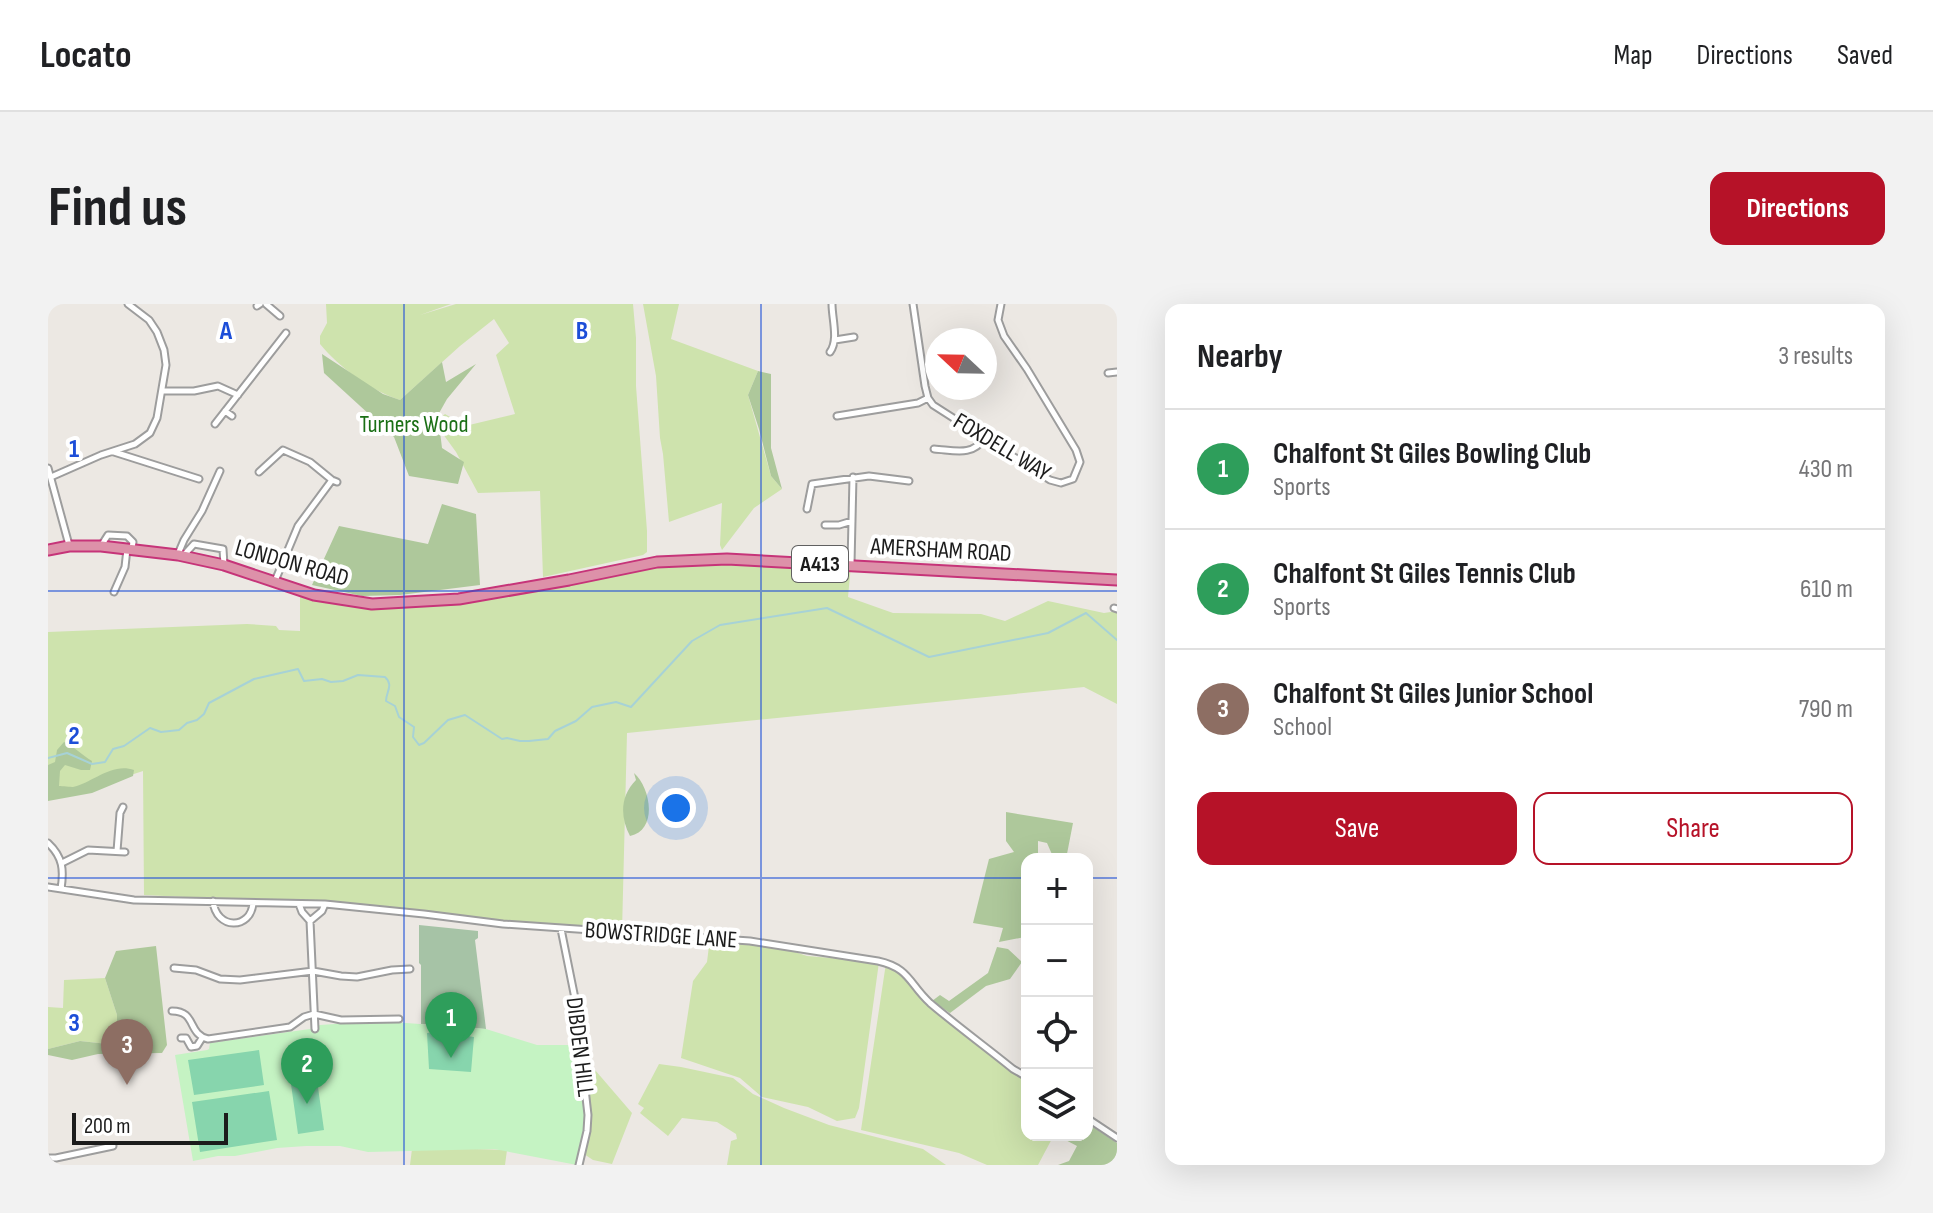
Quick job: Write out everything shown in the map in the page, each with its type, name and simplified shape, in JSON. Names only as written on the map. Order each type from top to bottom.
[{"type":"highway","name":"LONDON ROAD","points":[[48,550],[69,546],[101,546],[181,555],[224,565],[314,595],[372,604],[459,599],[526,588]]},
{"type":"highway","name":"AMERSHAM ROAD","points":[[526,588],[657,562],[727,559],[1117,580]]},
{"type":"street","points":[[69,546],[49,472],[135,444],[150,433],[157,418],[166,365],[164,350],[149,320],[128,304]]},
{"type":"street","points":[[266,304],[280,316]]},
{"type":"street","points":[[830,352],[835,340],[832,304]]},
{"type":"street","name":"FOXDELL WAY","points":[[913,304],[925,385]]},
{"type":"street","name":"FOXDELL WAY","points":[[929,400],[1050,480],[1061,483],[1073,479],[1080,462],[1076,450],[1004,336],[998,320],[1001,304]]},
{"type":"street","points":[[215,424],[282,334]]},
{"type":"street","points":[[835,340],[854,337]]},
{"type":"street","points":[[1108,373],[1117,372]]},
{"type":"street","points":[[163,391],[194,391],[218,386],[238,395]]},
{"type":"street","points":[[837,416],[925,400]]},
{"type":"street","points":[[225,411],[232,416]]},
{"type":"street","points":[[934,449],[970,451],[980,446],[984,438]]},
{"type":"street","points":[[259,472],[283,450],[310,462],[334,481],[298,526],[275,582]]},
{"type":"street","points":[[113,452],[199,479]]},
{"type":"street","points":[[181,555],[184,540],[202,511],[220,471]]},
{"type":"street","points":[[807,509],[812,484],[869,476],[909,481]]},
{"type":"street","points":[[851,565],[853,477]]},
{"type":"street","points":[[825,525],[852,521]]},
{"type":"street","points":[[181,555],[194,544],[223,549],[224,565]]},
{"type":"street","points":[[114,592],[130,549]]},
{"type":"street","points":[[117,851],[123,807]]},
{"type":"street","points":[[48,843],[62,863],[61,889]]},
{"type":"street","points":[[62,863],[88,850],[125,852]]},
{"type":"street","name":"BOWSTRIDGE LANE","points":[[48,887],[134,900],[325,904],[503,924],[750,941],[891,964],[905,973],[928,1001],[1021,1074]]},
{"type":"street","points":[[213,901],[220,919],[227,923],[246,918],[252,911],[253,903]]},
{"type":"street","points":[[299,904],[310,921],[315,1029]]},
{"type":"street","points":[[310,921],[325,904]]},
{"type":"street","name":"DIBDEN HILL","points":[[561,929],[585,1048],[583,1071],[588,1115],[579,1165]]},
{"type":"street","points":[[174,968],[196,970],[220,979],[240,980],[313,971],[357,977],[410,969]]},
{"type":"street","points":[[172,1011],[186,1015],[196,1034],[202,1038],[290,1027],[314,1014],[341,1020],[399,1019]]},
{"type":"street","points":[[181,1038],[186,1038],[191,1047],[197,1046],[202,1038]]},
{"type":"street","points":[[1093,1122],[1117,1138]]},
{"type":"street","points":[[48,1158],[113,1146]]},
{"type":"green space","points":[[326,304],[451,304],[420,315],[456,304],[633,304],[647,552],[543,577],[540,491],[478,493],[456,452],[435,423],[445,414],[465,426],[515,414],[496,355],[509,343],[494,319],[400,400],[356,377],[320,344],[320,336],[327,323]]},
{"type":"green space","points":[[643,304],[679,304],[671,339],[758,371],[748,395],[771,476],[782,489],[754,508],[722,550],[722,503],[669,522],[656,376]]},
{"type":"green space","name":"Turners Wood","points":[[322,354],[383,394],[400,400],[442,362],[446,382],[476,364],[438,415],[442,448],[464,462],[458,484],[409,476],[394,437],[324,373]]},
{"type":"green space","points":[[758,371],[771,374],[771,448],[782,489],[771,476],[748,395]]},
{"type":"green space","points":[[442,504],[476,514],[480,585],[400,595],[362,596],[312,585],[339,526],[428,544]]},
{"type":"green space","points":[[657,562],[851,565],[848,597],[893,613],[981,614],[1005,621],[1048,601],[1104,613],[1117,611],[1117,704],[1084,687],[627,733],[622,932],[503,924],[342,902],[325,904],[144,895],[143,771],[79,792],[48,798],[48,632],[247,624],[300,631],[300,597],[372,604],[469,597]]},
{"type":"green space","points":[[64,742],[92,761],[90,770],[65,765],[60,771],[59,786],[80,785],[118,769],[134,770],[133,776],[92,793],[48,801],[48,765],[55,762],[57,750]]},
{"type":"green space","points":[[634,773],[644,788],[649,808],[645,826],[630,836],[623,807],[627,793],[636,780]]},
{"type":"green space","points":[[1006,812],[1073,823],[1067,853],[1051,853],[1047,843],[1038,841],[1038,853],[1021,853],[1021,938],[999,942],[1003,928],[973,923],[989,859],[1014,852],[1006,841]]},
{"type":"green space","points":[[419,925],[478,931],[475,940],[486,1029],[421,1024]]},
{"type":"green space","points":[[710,938],[777,946],[807,956],[879,962],[859,1108],[855,1118],[837,1121],[808,1107],[762,1097],[740,1078],[681,1058],[693,981],[707,962]]},
{"type":"green space","points":[[156,946],[167,1045],[162,1053],[98,1054],[72,1060],[48,1055],[48,1049],[80,1041],[117,1045],[117,1015],[105,978],[116,951]]},
{"type":"green space","points":[[997,947],[1008,949],[1021,961],[1010,979],[986,986],[950,1013],[932,1001],[940,995],[949,1001],[988,973]]},
{"type":"green space","points":[[886,963],[891,964],[928,1001],[1021,1072],[1021,1141],[1051,1141],[1038,1165],[987,1165],[959,1153],[861,1130]]},
{"type":"green space","points":[[105,978],[117,1015],[117,1045],[80,1041],[48,1049],[48,1007],[63,1008],[64,980]]},
{"type":"green space","points":[[365,1022],[486,1029],[537,1045],[577,1045],[582,1049],[578,1081],[585,1107],[577,1165],[494,1149],[368,1152],[340,1146],[277,1148],[193,1161],[175,1055],[207,1050],[210,1043],[320,1025]]},
{"type":"green space","points":[[427,1033],[474,1037],[471,1072],[429,1069]]},
{"type":"green space","points":[[259,1050],[264,1085],[194,1095],[188,1060]]},
{"type":"green space","points":[[589,1063],[632,1113],[612,1164],[593,1160],[584,1154],[589,1127],[585,1075]]},
{"type":"green space","points":[[659,1064],[733,1078],[753,1094],[784,1108],[829,1125],[923,1149],[946,1165],[727,1165],[731,1141],[737,1139],[736,1134],[717,1122],[682,1118],[668,1136],[640,1113],[644,1108],[638,1104]]},
{"type":"green space","points":[[316,1073],[324,1130],[298,1134],[290,1077]]},
{"type":"green space","points":[[269,1091],[277,1140],[200,1152],[192,1102]]},
{"type":"green space","points":[[1093,1127],[1117,1143],[1117,1165],[1058,1165],[1069,1161],[1077,1146],[1068,1141],[1093,1141]]},
{"type":"green space","points":[[412,1149],[507,1150],[505,1165],[410,1165]]},
{"type":"waterway","points":[[48,758],[67,753],[92,764],[105,762],[113,749],[124,746],[150,728],[161,732],[179,730],[204,714],[209,703],[254,679],[298,669],[304,681],[343,681],[358,675],[385,677],[389,686],[386,701],[395,706],[399,717],[414,727],[413,737],[419,745],[448,720],[465,715],[502,739],[548,739],[592,707],[616,702],[631,707],[692,641],[720,625],[827,608],[929,657],[1048,633],[1086,613],[1117,640]]},
{"type":"place","name":"Chalfont St Giles Bowling Club","points":[[451,1058]]},
{"type":"place","name":"Chalfont St Giles Junior School","points":[[127,1085]]},
{"type":"place","name":"Chalfont St Giles Tennis Club","points":[[307,1104]]}]
